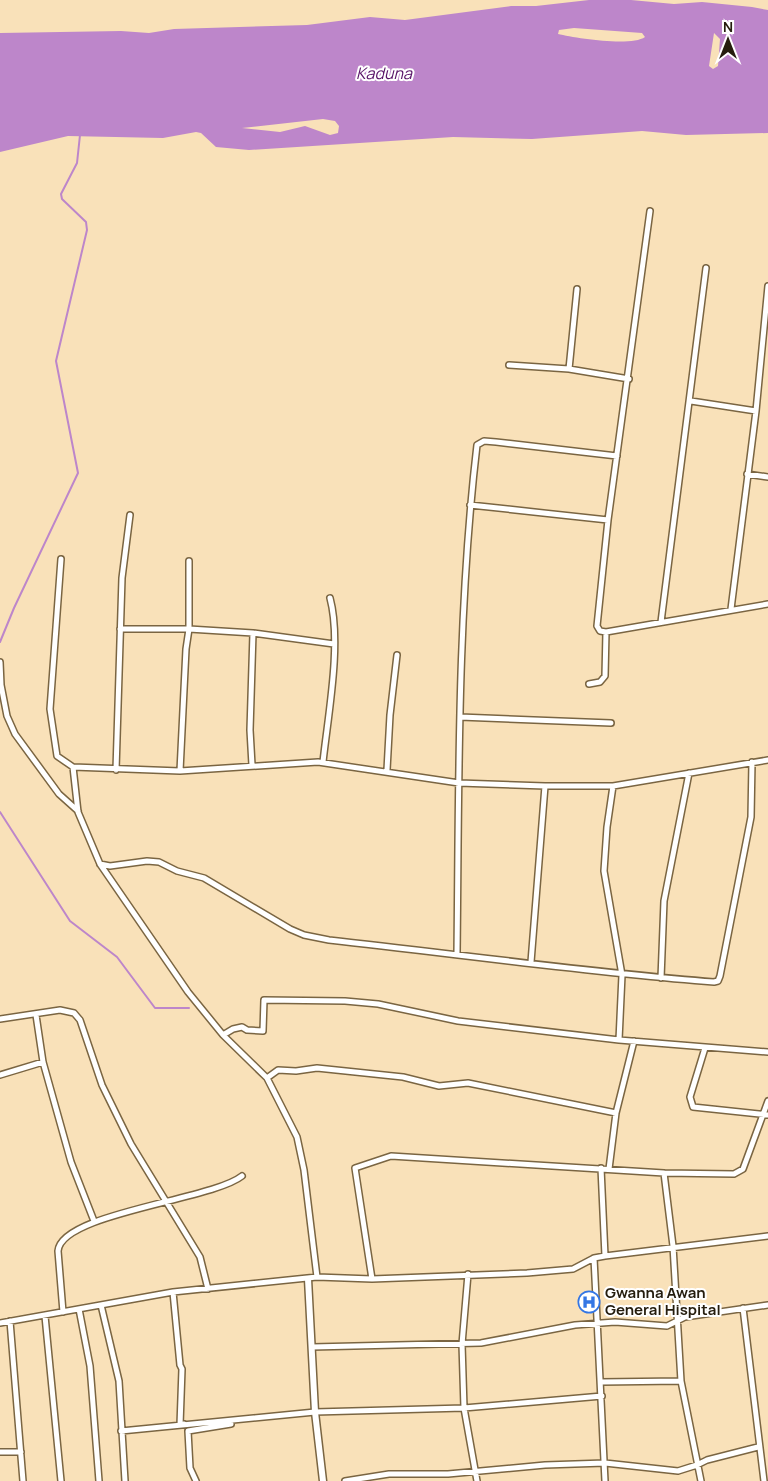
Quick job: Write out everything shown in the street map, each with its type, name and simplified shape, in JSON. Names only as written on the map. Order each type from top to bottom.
[{"type":"street","points":[[650,211],[596,620],[600,632],[606,632],[730,609],[768,604]]},
{"type":"street","points":[[661,622],[691,401],[706,268]]},
{"type":"street","points":[[730,609],[756,411],[768,286]]},
{"type":"street","points":[[569,369],[577,289]]},
{"type":"street","points":[[508,366],[569,369],[629,379]]},
{"type":"street","points":[[691,401],[756,411]]},
{"type":"street","points":[[458,954],[460,717],[470,505],[479,443],[496,442],[617,456]]},
{"type":"street","points":[[747,474],[768,477]]},
{"type":"street","points":[[470,505],[608,520]]},
{"type":"street","points":[[116,770],[122,578],[130,515]]},
{"type":"street","points":[[61,559],[50,710],[57,756],[73,766],[116,770],[180,771],[323,762],[387,770],[459,783],[614,786],[768,760]]},
{"type":"street","points":[[180,771],[185,664],[189,629],[189,562]]},
{"type":"street","points":[[323,762],[334,644],[334,611],[330,598]]},
{"type":"street","points":[[120,629],[189,629],[253,633],[334,644]]},
{"type":"street","points":[[589,684],[600,682],[605,676],[606,632]]},
{"type":"street","points":[[252,765],[250,730],[253,633]]},
{"type":"street","points":[[387,770],[390,715],[397,655]]},
{"type":"street","points":[[0,662],[1,686],[7,716],[15,734],[59,794],[78,812]]},
{"type":"street","points":[[460,717],[611,724]]},
{"type":"street","points":[[100,864],[110,866],[148,861],[159,862],[177,871],[204,878],[281,924],[304,935],[531,962],[622,975],[714,982],[718,981],[720,976],[751,817],[752,762]]},
{"type":"street","points":[[73,766],[78,812],[100,864],[188,992],[223,1035],[267,1078],[297,1137],[304,1170],[317,1278]]},
{"type":"street","points":[[661,978],[664,901],[689,773]]},
{"type":"street","points":[[531,962],[545,786]]},
{"type":"street","points":[[614,786],[607,828],[604,871],[622,975],[619,1040]]},
{"type":"street","points":[[223,1035],[233,1028],[242,1027],[247,1030],[263,1031],[264,1000],[346,1001],[378,1004],[458,1021],[619,1040],[768,1052]]},
{"type":"street","points":[[0,1019],[60,1010],[69,1011],[80,1020],[102,1085],[131,1144],[200,1257],[208,1289]]},
{"type":"street","points":[[36,1015],[43,1062],[71,1162],[94,1221]]},
{"type":"street","points":[[609,1169],[616,1113],[634,1041]]},
{"type":"street","points":[[705,1048],[690,1098],[693,1107],[766,1115]]},
{"type":"street","points":[[0,1075],[43,1062]]},
{"type":"street","points":[[267,1078],[278,1070],[296,1071],[317,1068],[403,1077],[439,1086],[468,1083],[616,1113]]},
{"type":"street","points":[[372,1279],[355,1168],[391,1156],[664,1173],[739,1173],[743,1169],[766,1115],[768,1102]]},
{"type":"street","points":[[601,1168],[605,1256]]},
{"type":"street","points":[[664,1173],[673,1246],[681,1381],[701,1481]]},
{"type":"street","points":[[62,1312],[59,1245],[63,1238],[94,1221],[165,1202],[242,1176]]},
{"type":"street","points":[[0,1323],[173,1292],[317,1278],[372,1279],[527,1273],[573,1268],[594,1258],[605,1256],[673,1246],[768,1236]]},
{"type":"street","points":[[594,1258],[605,1481]]},
{"type":"street","points":[[468,1274],[462,1344],[464,1408],[477,1481]]},
{"type":"street","points":[[308,1279],[315,1412],[324,1481]]},
{"type":"street","points":[[173,1292],[180,1365],[182,1369],[180,1425],[249,1419]]},
{"type":"street","points":[[101,1305],[119,1380],[125,1481]]},
{"type":"street","points":[[312,1347],[462,1344],[597,1323],[632,1322],[667,1326],[674,1325],[677,1320],[684,1317],[768,1305]]},
{"type":"street","points":[[743,1308],[758,1448],[764,1481]]},
{"type":"street","points":[[79,1309],[90,1366],[99,1481]]},
{"type":"street","points":[[45,1316],[61,1481]]},
{"type":"street","points":[[10,1321],[23,1481]]},
{"type":"street","points":[[601,1382],[681,1381]]},
{"type":"street","points":[[121,1431],[315,1412],[464,1408],[602,1396]]},
{"type":"street","points":[[196,1481],[190,1468],[188,1431],[276,1416]]},
{"type":"street","points":[[345,1481],[389,1474],[475,1472],[605,1463],[678,1471],[707,1460],[758,1448]]},
{"type":"street","points":[[0,1452],[21,1452]]},
{"type":"water","name":"Kaduna","points":[[589,0],[631,0],[674,4],[702,2],[768,10],[768,133],[686,135],[642,131],[532,139],[453,137],[249,150],[216,147],[201,133],[196,132],[163,138],[68,136],[0,152],[0,33],[121,31],[149,33],[174,29],[307,25],[370,17],[405,20],[511,6],[536,6]],"holes":[[[574,28],[642,33],[645,37],[638,40],[616,42],[558,34],[559,30]],[[714,33],[720,39],[718,66],[713,69],[709,66]],[[323,119],[335,121],[339,126],[338,133],[330,135],[305,126],[280,132],[242,128]]]},
{"type":"waterway","points":[[0,642],[14,608],[78,473],[56,361],[87,230],[86,222],[62,199],[61,194],[77,163],[80,135]]},
{"type":"waterway","points":[[0,812],[70,921],[117,957],[155,1008],[189,1008]]},
{"type":"place","name":"Gwanna Awan General Hispital","points":[[589,1302]]}]
